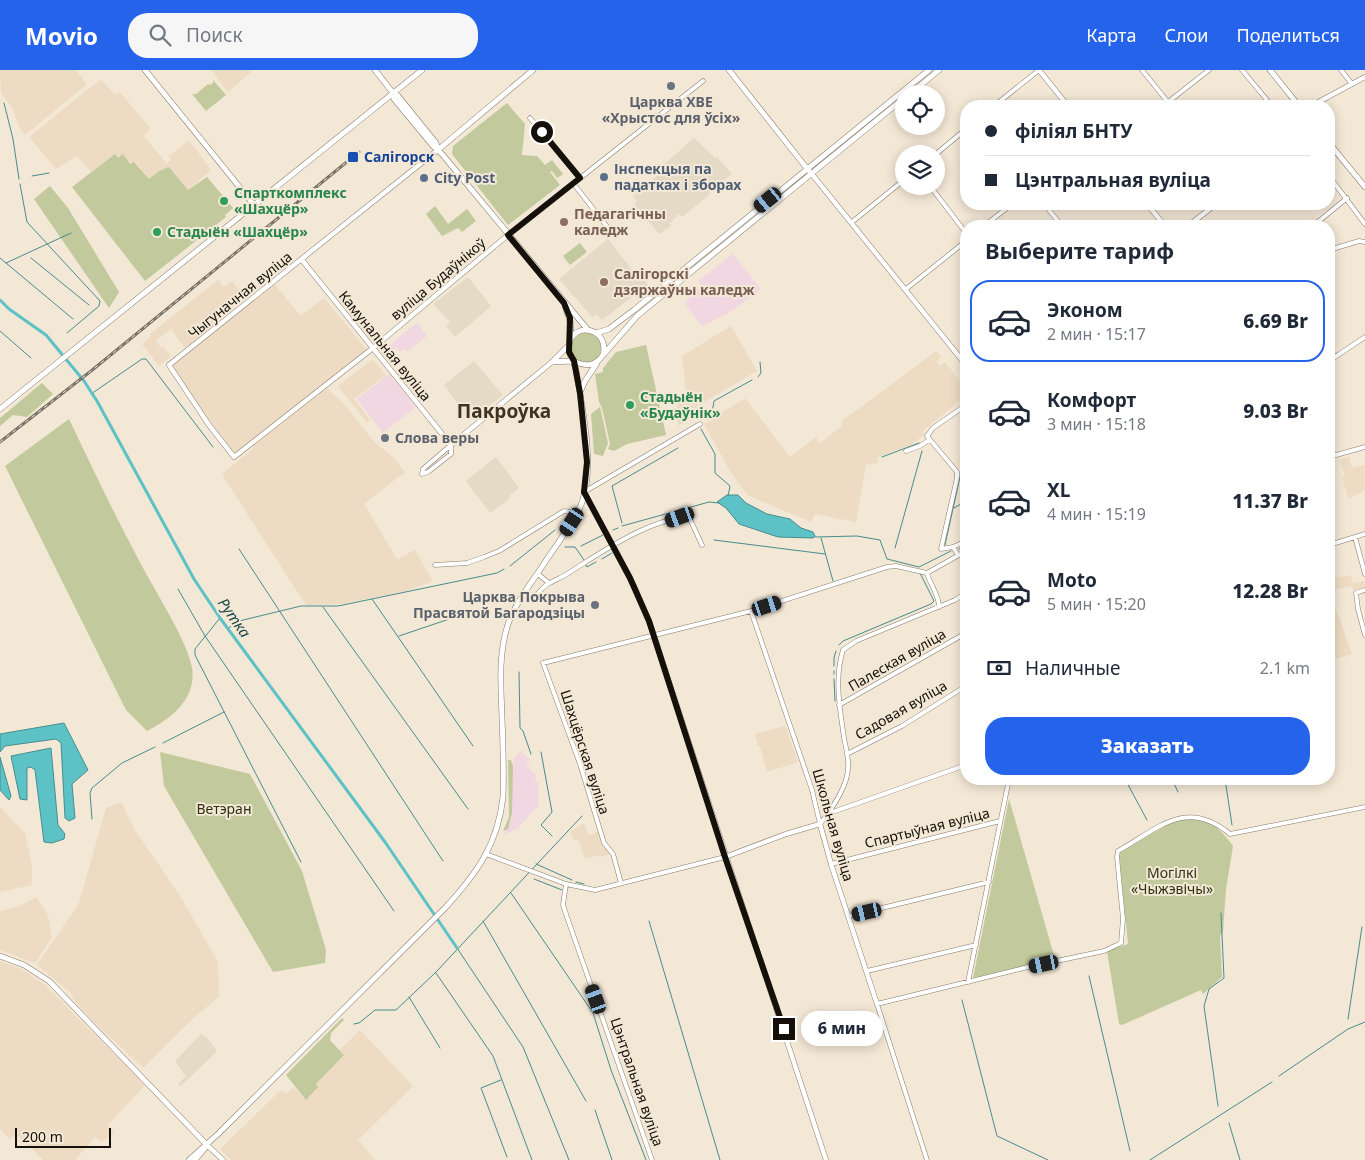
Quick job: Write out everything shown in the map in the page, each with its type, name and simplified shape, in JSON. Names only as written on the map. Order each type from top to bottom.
[{"type":"main road","points":[[145,70],[254,205]]},
{"type":"main road","points":[[375,70],[393,93],[394,99],[433,146],[439,149],[564,303],[588,330],[596,333],[604,345],[601,357],[590,365],[584,366],[574,361],[552,362]]},
{"type":"main road","points":[[0,409],[422,70]]},
{"type":"main road","name":"Чыгуначная вуліца","points":[[439,149],[533,70]]},
{"type":"main road","points":[[728,70],[809,171]]},
{"type":"main road","points":[[580,393],[585,380],[601,357],[636,316],[809,171],[922,72],[929,70]]},
{"type":"main road","points":[[921,85],[939,70]]},
{"type":"main road","points":[[1270,70],[1294,100]]},
{"type":"main road","points":[[596,333],[609,329],[634,310],[895,105]]},
{"type":"main road","points":[[1335,150],[1365,187]]},
{"type":"main road","points":[[552,362],[568,346],[570,340],[571,324],[564,303]]},
{"type":"main road","points":[[570,340],[578,332],[588,330]]},
{"type":"main road","points":[[190,1160],[446,907],[464,887],[486,854],[497,832],[503,797],[500,662],[508,622],[577,513],[584,492],[587,469],[580,393],[574,361],[568,346]]},
{"type":"main road","points":[[562,363],[569,366],[576,376]]},
{"type":"main road","points":[[0,956],[24,965],[49,981],[207,1145]]},
{"type":"main road","points":[[195,1160],[207,1145]]},
{"type":"street","points":[[1002,100],[1039,70],[1063,100]]},
{"type":"street","points":[[1142,70],[1166,100]]},
{"type":"street","points":[[1176,100],[1209,70]]},
{"type":"street","points":[[1242,70],[1267,100]]},
{"type":"street","points":[[1341,70],[1352,84]]},
{"type":"street","points":[[1322,100],[1365,77]]},
{"type":"street","name":"вуліца Будаўнікоў","points":[[234,457],[372,348],[508,235],[703,81]]},
{"type":"street","points":[[530,118],[580,178]]},
{"type":"street","points":[[945,146],[960,134]]},
{"type":"street","name":"Чыгуначная вуліца","points":[[234,457],[209,425],[169,366],[439,149]]},
{"type":"street","points":[[809,171],[960,357]]},
{"type":"street","points":[[573,183],[612,233]]},
{"type":"street","points":[[1335,184],[1365,224]]},
{"type":"street","points":[[852,222],[895,187]]},
{"type":"street","points":[[937,195],[960,224]]},
{"type":"street","points":[[1335,210],[1348,200]]},
{"type":"street","points":[[992,220],[1004,210]]},
{"type":"street","points":[[1049,210],[1057,220]]},
{"type":"street","points":[[1152,210],[1161,220]]},
{"type":"street","points":[[1196,220],[1208,210]]},
{"type":"street","points":[[1321,220],[1335,210]]},
{"type":"street","points":[[1335,248],[1360,241],[1365,242]]},
{"type":"street","points":[[906,289],[960,246]]},
{"type":"street","name":"Камунальная вуліца","points":[[302,260],[452,445]]},
{"type":"street","points":[[1335,357],[1365,337]]},
{"type":"street","points":[[452,445],[451,454],[428,472],[422,474],[424,469],[452,445],[552,362]]},
{"type":"street","points":[[960,408],[933,428],[927,436],[957,472],[958,478],[941,549],[953,547],[960,543]]},
{"type":"street","points":[[700,424],[584,492],[634,586],[654,636],[826,1160]]},
{"type":"street","points":[[906,452],[929,440]]},
{"type":"street","points":[[1335,456],[1365,447]]},
{"type":"street","points":[[435,565],[466,563],[484,557],[500,551],[564,511],[577,513]]},
{"type":"street","points":[[535,596],[549,583],[559,580],[612,545],[651,526],[680,517],[689,517],[702,545]]},
{"type":"street","points":[[1335,543],[1365,534]]},
{"type":"street","points":[[1354,537],[1365,574]]},
{"type":"street","points":[[654,636],[751,611],[887,567],[896,566],[927,573],[958,555],[953,547]]},
{"type":"street","points":[[927,573],[939,600],[939,607]]},
{"type":"street","points":[[538,574],[549,583]]},
{"type":"street","points":[[1365,590],[1356,594],[1365,635]]},
{"type":"street","points":[[486,854],[566,884],[595,890],[725,857],[786,834],[820,824],[844,783],[848,769],[839,706],[838,669],[842,650],[856,641],[939,607],[960,596]]},
{"type":"street","name":"Школьная вуліца","points":[[751,611],[812,790],[831,864],[927,1160]]},
{"type":"street","name":"Шахцёрская вуліца","points":[[621,883],[613,854],[604,843],[580,764],[543,663],[654,636]]},
{"type":"street","name":"Палеская вуліца","points":[[839,706],[960,636]]},
{"type":"street","name":"Садовая вуліца","points":[[847,754],[902,726],[960,690]]},
{"type":"street","points":[[827,814],[960,767]]},
{"type":"street","points":[[968,982],[1008,785]]},
{"type":"street","points":[[877,1004],[1104,951],[1121,943],[1123,919],[1118,851],[1170,822],[1188,816],[1198,816],[1217,824],[1230,834],[1365,807]]},
{"type":"street","name":"Спартыўная вуліца","points":[[831,864],[1000,821]]},
{"type":"street","points":[[849,916],[989,882]]},
{"type":"street","name":"Цэнтральная вуліца","points":[[566,884],[563,905],[652,1160]]},
{"type":"street","points":[[867,971],[976,945]]},
{"type":"street","points":[[207,1145],[222,1160]]},
{"type":"shaded area","points":[[0,70],[76,70],[87,84],[25,135],[18,125],[13,109],[1,93]]},
{"type":"shaded area","points":[[211,70],[249,70],[251,72],[228,92]]},
{"type":"shaded area","points":[[101,79],[115,95],[119,92],[125,98],[150,128],[144,136],[167,164],[171,159],[168,157],[189,140],[211,170],[188,190],[169,167],[163,171],[161,169],[149,179],[136,163],[131,164],[118,158],[115,154],[91,172],[77,156],[56,169],[29,137]]},
{"type":"shaded area","points":[[694,138],[715,158],[717,157],[732,174],[682,217],[679,214],[670,223],[671,226],[659,234],[634,204],[637,201],[633,196],[664,170],[662,166]]},
{"type":"shaded area","name":"Салігорскі дзяржаўны каледж","points":[[608,239],[636,275],[639,273],[648,285],[602,320],[596,314],[592,317],[559,279]]},
{"type":"shaded area","points":[[733,254],[761,289],[730,312],[702,326],[684,303],[703,287],[698,281]]},
{"type":"shaded area","points":[[468,277],[491,306],[455,337],[446,326],[450,322],[433,304]]},
{"type":"shaded area","points":[[218,280],[223,287],[232,281],[245,297],[213,322],[214,325],[187,347],[184,347],[171,329],[156,341],[171,356],[159,366],[142,344],[151,336],[150,334]]},
{"type":"shaded area","points":[[274,284],[301,316],[324,298],[367,350],[235,455],[171,367]]},
{"type":"shaded area","points":[[417,323],[427,336],[406,352],[404,349],[400,352],[396,347],[386,355],[382,351]]},
{"type":"shaded area","points":[[731,326],[757,371],[697,406],[699,413],[678,426],[677,396],[686,393],[682,356]]},
{"type":"shaded area","points":[[936,351],[941,357],[936,362],[940,366],[945,362],[960,381],[960,401],[923,431],[925,434],[911,445],[878,457],[877,463],[866,465],[856,522],[815,514],[811,522],[747,495],[730,471],[704,424],[745,398],[790,457],[816,437],[820,443],[842,426],[842,421]]},
{"type":"shaded area","points":[[373,359],[386,375],[354,399],[370,420],[367,423],[338,386]]},
{"type":"shaded area","points":[[474,361],[503,395],[470,420],[444,385]]},
{"type":"shaded area","points":[[389,374],[416,407],[383,433],[357,399]]},
{"type":"shaded area","points":[[325,386],[346,406],[374,442],[393,457],[405,472],[364,504],[397,559],[415,550],[433,581],[407,591],[340,604],[306,605],[222,474],[254,448],[253,445]]},
{"type":"shaded area","points":[[496,457],[519,488],[510,495],[509,499],[490,513],[466,481]]},
{"type":"shaded area","points":[[1349,457],[1352,468],[1365,465],[1365,490],[1349,499],[1342,478],[1345,476],[1340,460]]},
{"type":"shaded area","points":[[1351,575],[1353,583],[1364,581],[1365,588],[1354,590],[1352,586],[1335,590],[1335,578]]},
{"type":"shaded area","points":[[1335,611],[1337,611],[1352,654],[1335,659]]},
{"type":"shaded area","points":[[786,727],[798,762],[767,772],[755,734]]},
{"type":"shaded area","points":[[521,751],[530,760],[526,765],[536,775],[535,781],[539,783],[539,805],[517,829],[504,834],[509,819],[514,759]]},
{"type":"shaded area","points":[[121,802],[135,830],[180,896],[218,962],[219,997],[200,1012],[143,1068],[92,1020],[73,999],[71,993],[37,965],[79,903],[106,808]]},
{"type":"shaded area","points":[[0,807],[25,833],[32,867],[32,885],[0,892]]},
{"type":"shaded area","points":[[584,823],[589,835],[598,832],[601,843],[610,854],[585,859],[578,839],[574,840],[570,832]]},
{"type":"shaded area","points":[[36,897],[48,915],[52,937],[35,963],[0,950],[0,911],[20,906]]},
{"type":"shaded area","points":[[0,961],[21,969],[44,984],[145,1085],[107,1124],[114,1132],[102,1142],[95,1137],[75,1160],[43,1160],[19,1136],[9,1139],[0,1129]]},
{"type":"shaded area","points":[[360,1030],[413,1086],[358,1140],[375,1160],[231,1160],[220,1149],[281,1090],[286,1094],[293,1087],[306,1099],[316,1084],[344,1055],[340,1050]]},
{"type":"shaded area","points":[[201,1034],[207,1038],[217,1051],[181,1086],[178,1084],[186,1076],[175,1061]]},
{"type":"green space","points":[[213,80],[226,95],[206,111],[192,94],[196,94],[208,84],[213,83]]},
{"type":"green space","points":[[507,103],[525,124],[522,155],[537,156],[545,165],[552,160],[563,174],[557,178],[552,171],[550,172],[560,185],[508,225],[452,154],[453,146]]},
{"type":"green space","name":"Стадыён «Шахцёр»","points":[[115,154],[118,158],[123,154],[130,164],[134,162],[149,179],[159,171],[169,167],[188,190],[207,177],[233,208],[225,215],[226,217],[145,281],[72,187]]},
{"type":"green space","points":[[50,186],[68,208],[119,292],[109,308],[34,199]]},
{"type":"green space","points":[[435,206],[448,224],[467,209],[476,221],[462,232],[458,228],[442,236],[426,214]]},
{"type":"green space","points":[[580,243],[587,252],[570,265],[563,256]]},
{"type":"green space","points":[[586,333],[596,338],[601,348],[596,358],[586,363],[576,358],[571,348],[576,338]]},
{"type":"green space","name":"Стадыён «Будаўнік»","points":[[646,345],[666,435],[627,444],[614,451],[608,449],[610,444],[599,402],[595,374],[603,372],[603,368],[616,352]]},
{"type":"green space","points":[[42,383],[53,394],[27,417],[13,415],[0,426],[0,418]]},
{"type":"green space","points":[[600,407],[608,443],[603,456],[594,454],[591,414]]},
{"type":"green space","points":[[69,419],[123,530],[178,631],[192,668],[190,689],[180,707],[165,720],[147,731],[126,710],[5,466]]},
{"type":"green space","name":"Ветэран","points":[[160,752],[250,774],[302,871],[326,950],[325,963],[273,972],[164,786]]},
{"type":"green space","points":[[508,760],[511,760],[513,766],[512,813],[508,829],[503,831],[509,817]]},
{"type":"green space","points":[[1009,799],[1055,959],[973,978]]},
{"type":"green space","name":"Могілкі «Чыжэвічы»","points":[[1188,818],[1202,820],[1219,829],[1233,846],[1226,889],[1223,932],[1220,936],[1222,977],[1203,994],[1201,990],[1122,1025],[1119,1024],[1107,951],[1128,944],[1119,853],[1172,822]]},
{"type":"green space","points":[[342,1018],[344,1020],[331,1033],[330,1040],[344,1055],[316,1084],[318,1087],[306,1100],[286,1075]]},
{"type":"water","points":[[727,495],[738,495],[746,503],[767,514],[790,519],[801,528],[813,532],[815,536],[813,538],[778,537],[739,524],[726,508],[717,502]]},
{"type":"water","points":[[64,723],[88,770],[72,784],[75,818],[69,821],[65,818],[61,743],[56,739],[5,746],[0,752],[0,734]]},
{"type":"water","points":[[51,748],[58,825],[65,834],[64,839],[52,843],[44,842],[35,770],[31,767],[27,768],[27,800],[20,799],[11,756]]},
{"type":"water","points":[[0,757],[11,796],[9,800],[0,790]]},
{"type":"waterway","points":[[4,103],[13,139],[19,179]]},
{"type":"waterway","points":[[32,176],[49,173]]},
{"type":"waterway","points":[[20,184],[27,222],[100,301],[99,306],[67,333]]},
{"type":"waterway","points":[[6,263],[71,233]]},
{"type":"waterway","points":[[0,258],[73,319]]},
{"type":"waterway","points":[[31,258],[89,305]]},
{"type":"waterway","name":"Рутка","points":[[0,300],[9,309],[46,335],[84,381],[97,401],[194,579],[220,618],[385,842],[457,948]]},
{"type":"waterway","points":[[0,331],[31,358]]},
{"type":"waterway","points":[[1343,350],[1365,335]]},
{"type":"waterway","points":[[91,394],[142,359],[146,359],[213,447]]},
{"type":"waterway","points":[[758,377],[761,373],[760,362]]},
{"type":"waterway","points":[[703,419],[712,413],[714,401],[752,380]]},
{"type":"waterway","points":[[701,429],[715,454],[715,473],[730,486],[728,496]]},
{"type":"waterway","points":[[882,457],[919,443]]},
{"type":"waterway","points":[[622,523],[612,486],[678,448]]},
{"type":"waterway","points":[[895,548],[922,451]]},
{"type":"waterway","points":[[945,545],[960,477]]},
{"type":"waterway","points":[[622,526],[709,502],[719,503]]},
{"type":"waterway","points":[[954,508],[960,504]]},
{"type":"waterway","points":[[613,530],[618,528]]},
{"type":"waterway","points":[[510,566],[555,530]]},
{"type":"waterway","points":[[581,546],[603,535]]},
{"type":"waterway","points":[[815,537],[857,536],[880,540],[887,559],[919,567],[951,551]]},
{"type":"waterway","points":[[821,538],[833,581]]},
{"type":"waterway","points":[[714,540],[825,554]]},
{"type":"waterway","points":[[565,547],[575,547],[584,560]]},
{"type":"waterway","points":[[239,549],[443,861]]},
{"type":"waterway","points":[[602,559],[612,553]]},
{"type":"waterway","points":[[586,565],[587,567],[596,562]]},
{"type":"waterway","points":[[229,628],[235,622],[301,606],[338,606],[497,573],[504,569]]},
{"type":"waterway","points":[[839,645],[843,641],[931,604],[934,601],[920,573]]},
{"type":"waterway","points":[[178,589],[205,636],[394,911]]},
{"type":"waterway","points":[[372,599],[473,746]]},
{"type":"waterway","points":[[323,607],[468,809]]},
{"type":"waterway","points":[[399,636],[476,610]]},
{"type":"waterway","points":[[220,618],[195,649],[195,655],[301,862]]},
{"type":"waterway","points":[[834,666],[836,651]]},
{"type":"waterway","points":[[519,672],[520,728],[523,731],[531,754]]},
{"type":"waterway","points":[[834,679],[835,701]]},
{"type":"waterway","points":[[163,743],[224,712]]},
{"type":"waterway","points":[[92,819],[90,793],[92,788],[122,763],[155,747]]},
{"type":"waterway","points":[[541,752],[552,812],[541,825],[552,836]]},
{"type":"waterway","points":[[1128,785],[1147,820]]},
{"type":"waterway","points":[[1175,785],[1178,792]]},
{"type":"waterway","points":[[1226,785],[1232,825]]},
{"type":"waterway","points":[[354,1024],[359,1023],[375,1010],[396,1010],[436,972],[582,816]]},
{"type":"waterway","points":[[536,864],[572,880]]},
{"type":"waterway","points":[[534,879],[562,890]]},
{"type":"waterway","points":[[576,882],[584,884]]},
{"type":"waterway","points":[[511,893],[593,1013],[611,1070],[646,1160]]},
{"type":"waterway","points":[[1218,1106],[1204,1006],[1209,989],[1224,978],[1221,913]]},
{"type":"waterway","points":[[483,921],[586,1101]]},
{"type":"waterway","points":[[649,921],[720,1160]]},
{"type":"waterway","points":[[1348,1019],[1362,927]]},
{"type":"waterway","points":[[457,948],[523,1047],[569,1160]]},
{"type":"waterway","points":[[436,973],[493,1056],[532,1160]]},
{"type":"waterway","points":[[1089,976],[1130,1151]]},
{"type":"waterway","points":[[409,997],[440,1048]]},
{"type":"waterway","points":[[962,1000],[997,1136],[1048,1160]]},
{"type":"waterway","points":[[1279,1076],[1348,1029],[1365,1022]]},
{"type":"waterway","points":[[501,1080],[481,1088],[507,1157]]},
{"type":"waterway","points":[[1150,1160],[1272,1082]]},
{"type":"waterway","points":[[595,1110],[612,1160]]},
{"type":"waterway","points":[[1229,1123],[1240,1160]]},
{"type":"railway","points":[[0,442],[91,371],[359,152]]},
{"type":"place","name":"Царква ХВЕ «Хрыстос для ўсіх»","points":[[671,86]]},
{"type":"place","name":"Салігорск","points":[[353,157]]},
{"type":"place","name":"Інспекцыя па падатках і зборах","points":[[604,177]]},
{"type":"place","name":"City Post","points":[[424,178]]},
{"type":"place","name":"Спарткомплекс «Шахцёр»","points":[[224,201]]},
{"type":"place","name":"Педагагічны каледж","points":[[564,222]]},
{"type":"place","name":"Стадыён «Шахцёр»","points":[[157,232]]},
{"type":"place","name":"Салігорскі дзяржаўны каледж","points":[[604,282]]},
{"type":"place","name":"Стадыён «Будаўнік»","points":[[630,405]]},
{"type":"place","name":"Слова веры","points":[[385,438]]},
{"type":"place","name":"Царква Покрыва Прасвятой Багародзіцы","points":[[595,605]]},
{"type":"district","name":"Пакроўка","points":[[504,411]]},
{"type":"route","points":[[542,132],[580,178],[508,235],[564,303],[570,318],[570,340],[568,346],[574,361],[580,393],[587,462],[584,492],[630,578],[649,621],[725,857],[754,936],[784,1029]]}]
